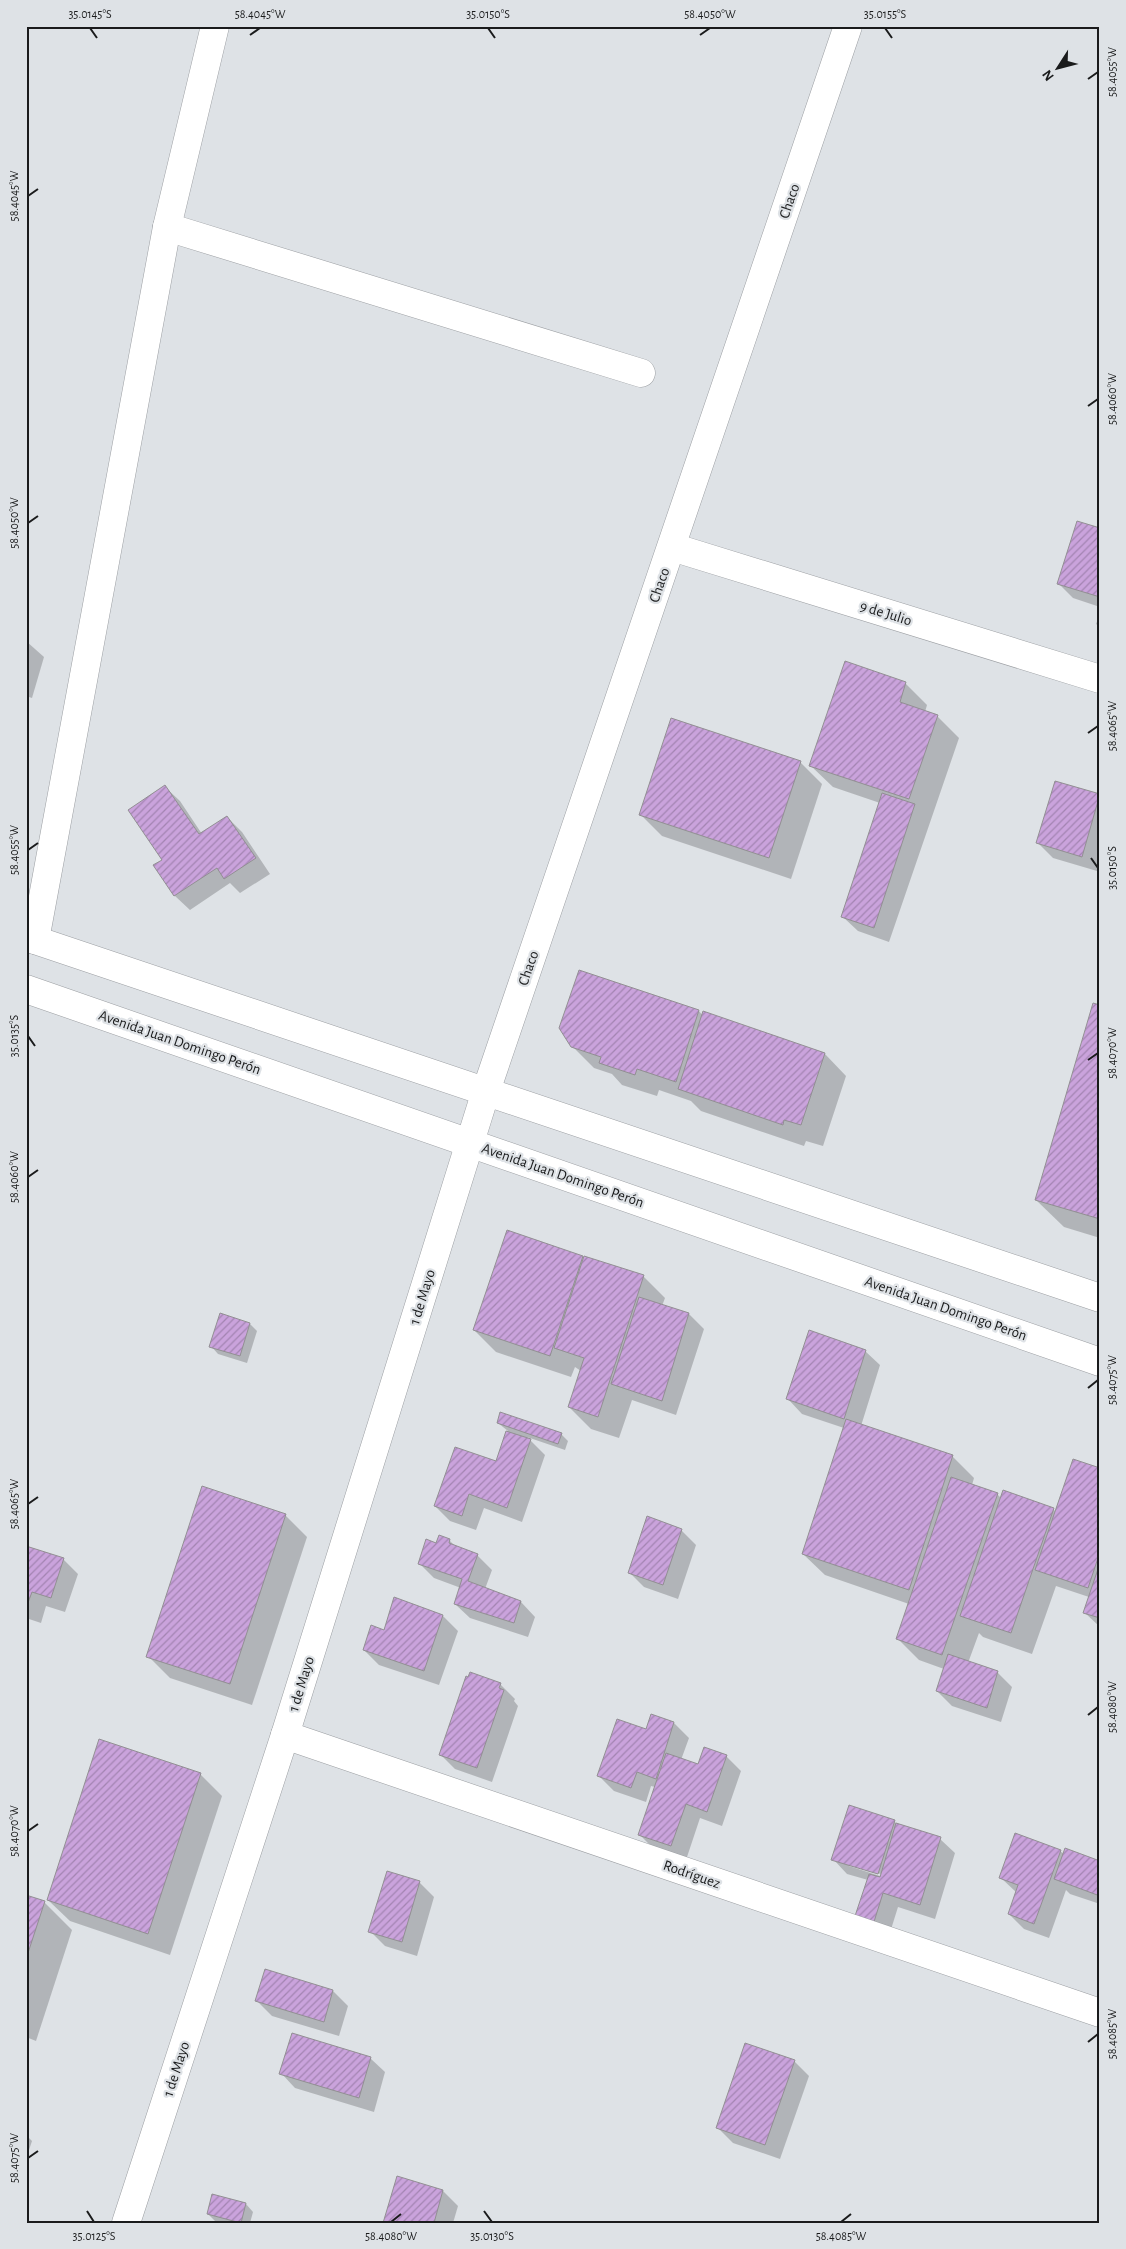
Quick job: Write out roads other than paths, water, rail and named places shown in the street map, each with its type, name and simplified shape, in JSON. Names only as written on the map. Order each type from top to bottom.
[{"type":"street","points":[[215,26],[167,227],[31,939],[1100,1298]]},
{"type":"street","name":"Chaco","points":[[470,1143],[486,1091],[848,26]]},
{"type":"street","points":[[167,227],[641,373]]},
{"type":"street","name":"9 de Julio","points":[[672,547],[1100,679]]},
{"type":"street","name":"Avenida Juan Domingo Perón","points":[[26,989],[1100,1362]]},
{"type":"street","name":"1 de Mayo","points":[[126,2223],[285,1735],[470,1143]]},
{"type":"street","name":"Rodríguez","points":[[285,1735],[1100,2013]]}]
